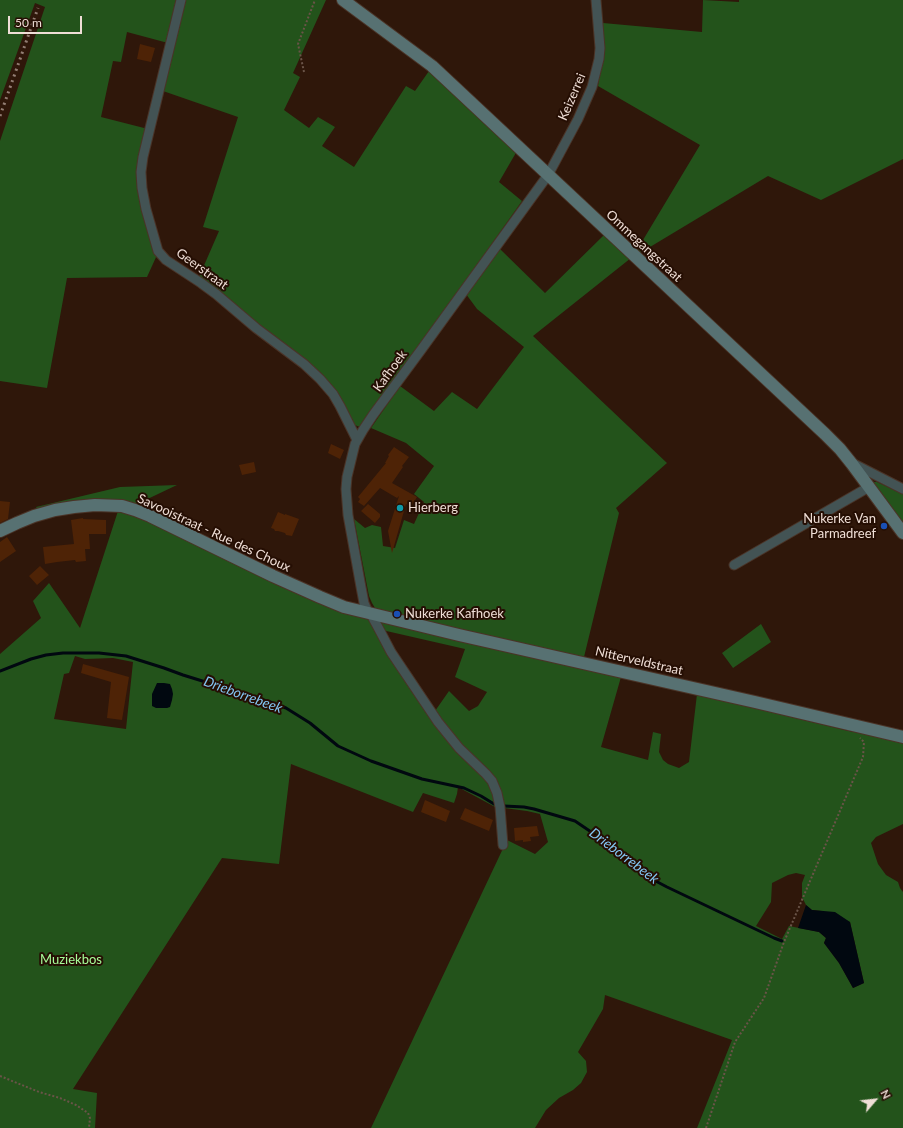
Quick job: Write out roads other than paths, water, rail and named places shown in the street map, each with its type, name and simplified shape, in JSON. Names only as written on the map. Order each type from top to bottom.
[{"type":"main road","name":"Ommegangstraat","points":[[344,0],[432,66],[825,434],[852,464],[903,533]]},
{"type":"main road","name":"Savooistraat - Rue des Choux","points":[[0,531],[34,516],[55,510],[95,505],[122,506],[150,516],[320,597],[344,607],[370,613]]},
{"type":"main road","name":"Nitterveldstraat","points":[[370,613],[459,635],[739,698],[903,737]]},
{"type":"street","name":"Geerstraat","points":[[181,0],[143,157],[141,172],[146,209],[158,250],[166,260],[216,294],[256,328],[320,378],[333,394],[357,440]]},
{"type":"street","name":"Keizerrei","points":[[548,175],[578,119],[594,82],[600,48],[596,0]]},
{"type":"street","name":"Kafhoek","points":[[370,613],[364,602],[348,516],[346,489],[347,477],[352,453],[357,440],[373,415],[548,175]]},
{"type":"street","points":[[852,464],[903,489]]},
{"type":"street","points":[[734,565],[869,487]]},
{"type":"street","points":[[370,613],[391,652],[438,722],[459,748],[492,781],[497,793],[500,807],[503,845]]},
{"type":"waterway","name":"Drieborrebeek","points":[[0,671],[46,655],[63,653],[99,653],[126,656],[286,708],[310,723],[338,746],[371,761],[422,779],[464,788],[494,804]]},
{"type":"waterway","name":"Drieborrebeek","points":[[504,806],[534,809],[575,821],[603,840],[648,877],[782,941]]},
{"type":"railway","points":[[0,116],[38,8]]},
{"type":"place","name":"Hierberg","points":[[400,508]]},
{"type":"place","name":"Nukerke Van Parmadreef","points":[[884,526]]},
{"type":"place","name":"Nukerke Kafhoek","points":[[397,614]]},
{"type":"park label","name":"Muziekbos","points":[[71,960]]}]
